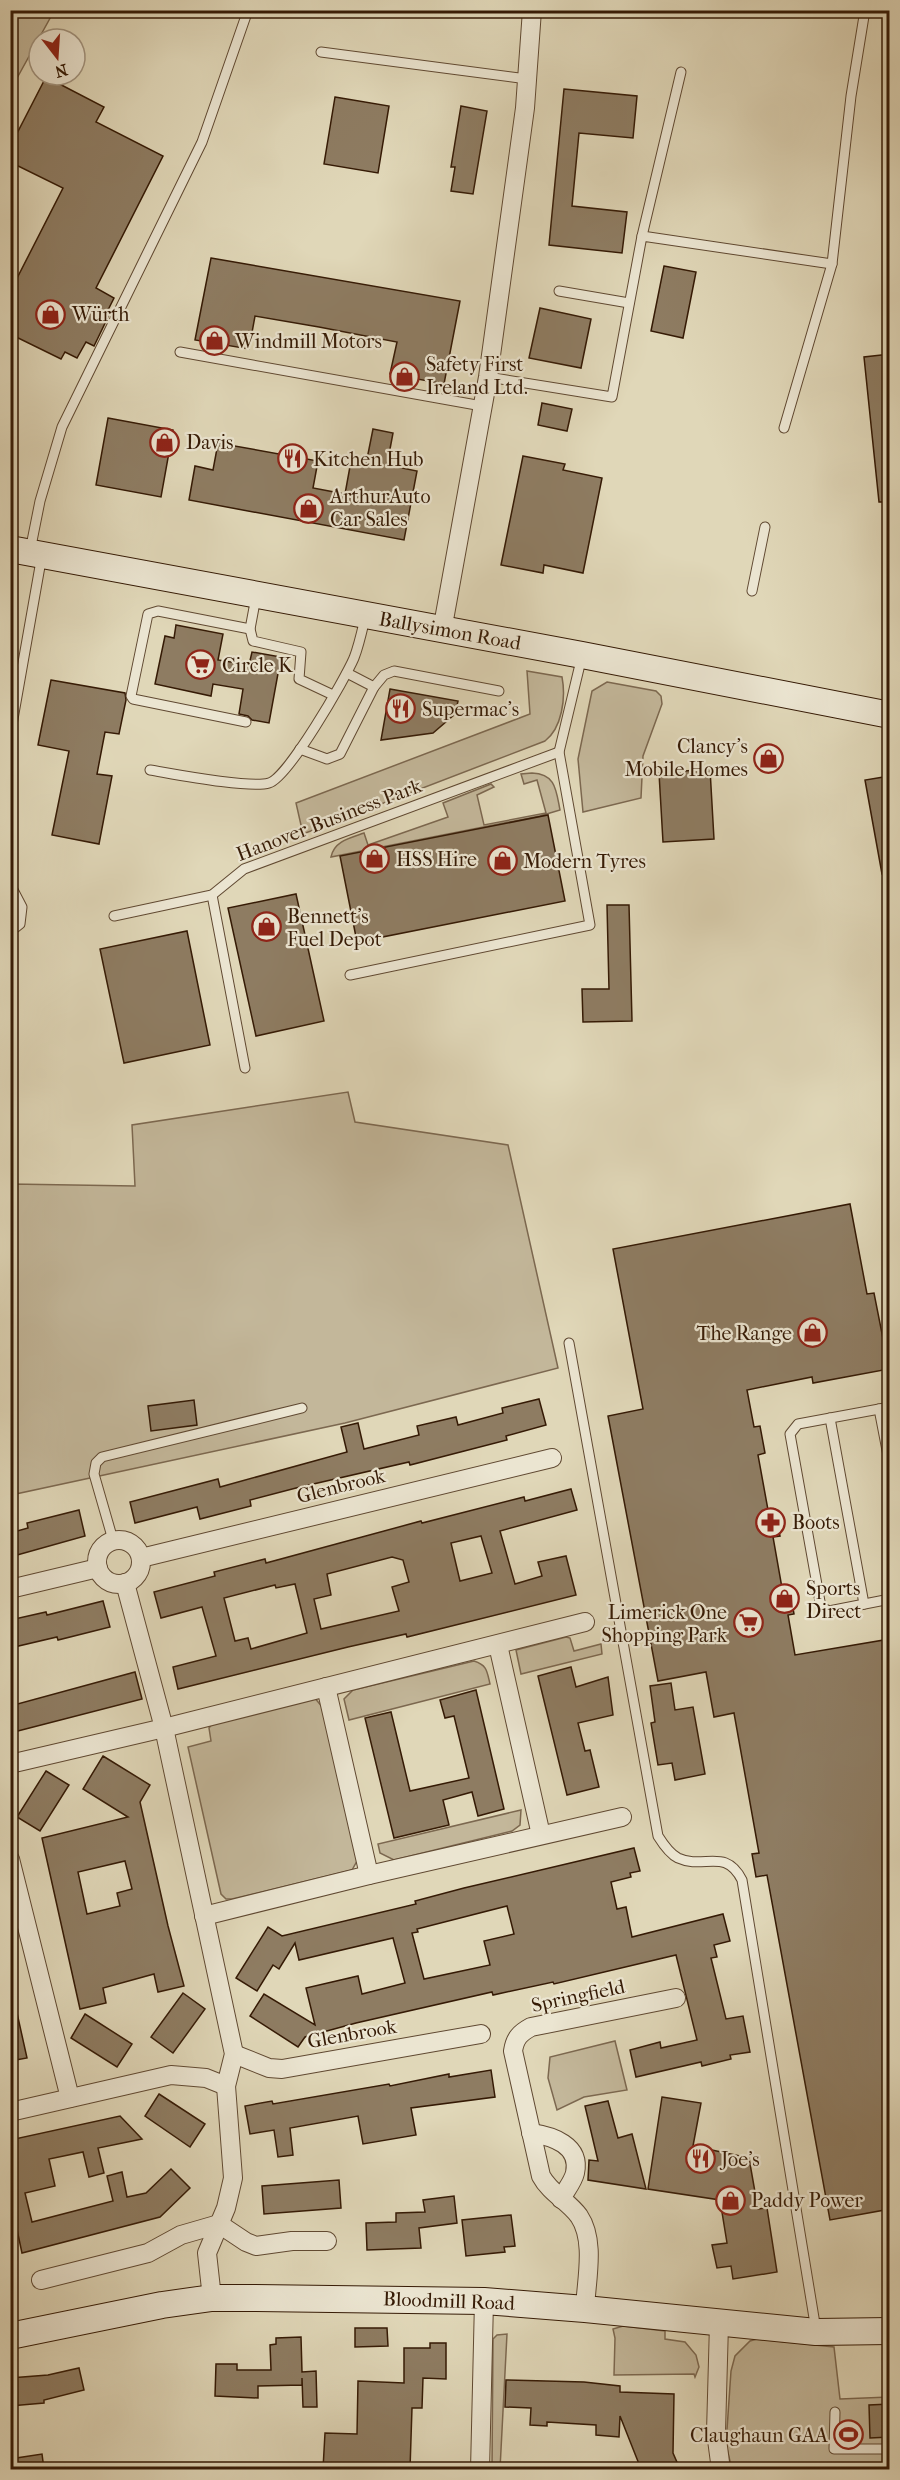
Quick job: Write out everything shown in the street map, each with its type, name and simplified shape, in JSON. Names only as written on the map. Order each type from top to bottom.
[{"type":"street","points":[[442,631],[488,377],[524,119],[532,10]]},
{"type":"street","name":"Ballysimon Road","points":[[27,553],[582,655],[890,715]]},
{"type":"street","name":"Glenbrook","points":[[141,1558],[552,1458]]},
{"type":"street","points":[[113,1540],[127,1541],[132,1544],[141,1558],[140,1569],[125,1583],[118,1584],[105,1579],[98,1568],[98,1554],[107,1543],[113,1540]]},
{"type":"street","points":[[10,1589],[98,1568]]},
{"type":"street","points":[[125,1583],[164,1728],[234,2054],[226,2086],[233,2178],[231,2192],[207,2253],[212,2298]]},
{"type":"street","points":[[10,1764],[164,1728],[585,1622]]},
{"type":"street","points":[[498,1645],[541,1835]]},
{"type":"street","points":[[326,1687],[369,1875]]},
{"type":"street","points":[[204,1916],[369,1875],[622,1817]]},
{"type":"street","points":[[10,1858],[70,2098]]},
{"type":"street","name":"Springfield","points":[[585,2309],[588,2253],[585,2229],[579,2216],[545,2184],[541,2176],[513,2051],[514,2042],[521,2032],[531,2027],[676,1998]]},
{"type":"street","name":"Glenbrook","points":[[234,2054],[269,2068],[282,2069],[481,2034]]},
{"type":"street","points":[[10,2112],[171,2075],[206,2078],[226,2086]]},
{"type":"street","points":[[531,2133],[551,2136],[572,2155],[575,2174],[561,2199]]},
{"type":"street","points":[[41,2280],[148,2253],[181,2235],[219,2224],[256,2246],[292,2241],[327,2241]]},
{"type":"street","name":"Bloodmill Road","points":[[10,2336],[113,2313],[212,2298],[484,2301],[816,2332],[890,2331]]},
{"type":"street","points":[[480,2469],[484,2301]]},
{"type":"street","points":[[719,2324],[716,2432],[721,2469]]},
{"type":"lane","points":[[10,736],[27,553],[62,427],[202,142],[248,10]]},
{"type":"lane","points":[[784,428],[832,264],[851,96],[865,10]]},
{"type":"lane","points":[[321,52],[527,79]]},
{"type":"lane","points":[[488,377],[612,397],[642,236],[681,72]]},
{"type":"lane","points":[[642,236],[832,264]]},
{"type":"lane","points":[[559,291],[629,303]]},
{"type":"lane","points":[[180,352],[482,406]]},
{"type":"lane","points":[[752,591],[765,526]]},
{"type":"lane","points":[[256,596],[250,629],[253,642],[301,652],[299,679],[333,695]]},
{"type":"lane","points":[[246,722],[133,699],[131,696],[148,614],[159,611],[250,629]]},
{"type":"lane","points":[[150,770],[263,785],[272,783],[300,748],[347,673],[366,615]]},
{"type":"lane","points":[[350,975],[590,925],[559,752],[582,655]]},
{"type":"lane","points":[[300,748],[327,759],[339,754],[374,687],[384,675],[394,671],[499,691]]},
{"type":"lane","points":[[347,673],[374,687]]},
{"type":"lane","name":"Hanover Business Park","points":[[114,916],[212,895],[244,869],[559,752]]},
{"type":"lane","points":[[10,884],[22,907],[20,924],[10,932]]},
{"type":"lane","points":[[212,895],[245,1068]]},
{"type":"lane","points":[[569,1343],[658,1836],[676,1857],[687,1861],[726,1861],[736,1870],[742,1881],[816,2332]]},
{"type":"lane","points":[[890,1407],[798,1424],[790,1434],[819,1603],[825,1610],[830,1611],[890,1599]]},
{"type":"lane","points":[[113,1540],[94,1474],[96,1463],[102,1457],[302,1408]]},
{"type":"lane","points":[[879,1409],[890,1466]]},
{"type":"lane","points":[[830,1418],[864,1604]]},
{"type":"lane","points":[[835,2412],[834,2449],[890,2449]]},
{"type":"shaded area","points":[[10,11],[54,11],[45,27],[27,27],[27,60],[11,89]]},
{"type":"shaded area","points":[[527,671],[562,677],[563,703],[559,721],[545,741],[303,834],[296,803],[530,714]]},
{"type":"shaded area","points":[[607,682],[656,691],[661,696],[662,704],[643,756],[641,798],[583,812],[578,759],[592,691]]},
{"type":"shaded area","points":[[532,773],[546,776],[554,784],[560,810],[540,816],[331,857],[335,847],[343,841],[364,833],[368,845],[448,817],[443,803],[491,784],[494,787],[477,795],[484,825],[546,813],[537,780],[524,784],[521,774]]},
{"type":"shaded area","points":[[348,1092],[355,1122],[508,1145],[558,1368],[345,1423],[11,1495],[11,1184],[135,1186],[132,1125]]},
{"type":"shaded area","points":[[566,1637],[570,1638],[574,1651],[601,1644],[602,1654],[521,1674],[516,1650]]},
{"type":"shaded area","points":[[474,1661],[482,1664],[486,1669],[490,1684],[349,1720],[344,1699],[353,1690]]},
{"type":"shaded area","points":[[314,1697],[323,1708],[357,1861],[352,1870],[226,1899],[221,1894],[188,1747],[211,1741],[209,1728],[212,1724]]},
{"type":"shaded area","points":[[521,1810],[520,1825],[512,1831],[394,1860],[380,1853],[378,1844]]},
{"type":"shaded area","points":[[615,2041],[627,2090],[584,2097],[557,2110],[548,2078],[550,2057]]},
{"type":"shaded area","points":[[623,2326],[665,2331],[665,2339],[685,2342],[696,2355],[699,2367],[695,2377],[694,2374],[614,2375],[615,2338],[613,2329]]},
{"type":"shaded area","points":[[507,2334],[500,2469],[492,2469],[493,2339],[497,2335]]},
{"type":"shaded area","points":[[757,2339],[834,2347],[840,2399],[889,2397],[889,2469],[732,2470],[726,2444],[731,2371],[735,2356],[750,2341]]},
{"type":"building","points":[[41,87],[65,87],[104,107],[96,122],[163,156],[96,288],[114,298],[107,312],[110,313],[94,346],[86,342],[77,358],[65,352],[61,359],[10,334],[10,292],[63,188],[10,162],[10,147]]},
{"type":"building","points":[[564,89],[637,96],[633,138],[579,133],[572,206],[627,212],[622,253],[549,245]]},
{"type":"building","points":[[335,97],[389,106],[378,173],[324,164]]},
{"type":"building","points":[[461,106],[487,111],[473,194],[451,191],[455,167],[451,167]]},
{"type":"building","points":[[211,258],[460,301],[444,384],[390,374],[397,342],[319,327],[255,316],[249,349],[195,340]]},
{"type":"building","points":[[664,266],[696,272],[683,338],[651,331]]},
{"type":"building","points":[[540,308],[591,319],[581,368],[529,358]]},
{"type":"building","points":[[890,354],[890,502],[879,502],[864,357]]},
{"type":"building","points":[[542,403],[572,409],[567,431],[538,425]]},
{"type":"building","points":[[108,418],[173,430],[161,497],[96,485]]},
{"type":"building","points":[[373,429],[393,433],[387,465],[417,471],[404,540],[189,500],[195,466],[213,470],[218,443],[318,461],[313,488],[345,494],[351,461],[366,464]]},
{"type":"building","points":[[523,456],[565,464],[563,470],[602,478],[583,573],[544,565],[543,573],[501,565]]},
{"type":"building","points":[[176,625],[223,634],[218,660],[249,665],[252,652],[281,657],[269,723],[252,720],[248,716],[239,714],[243,689],[213,684],[211,696],[155,684],[165,636],[174,638]]},
{"type":"building","points":[[51,680],[125,693],[126,700],[119,734],[105,732],[97,774],[112,776],[99,844],[52,835],[69,751],[38,745]]},
{"type":"building","points":[[390,689],[458,701],[455,714],[433,733],[381,740]]},
{"type":"building","points":[[710,769],[714,839],[663,842],[659,773]]},
{"type":"building","points":[[890,776],[890,874],[882,874],[865,780]]},
{"type":"building","points":[[548,815],[565,901],[357,942],[340,856]]},
{"type":"building","points":[[296,894],[324,1021],[256,1036],[228,908]]},
{"type":"building","points":[[607,905],[629,905],[632,1021],[583,1022],[582,989],[609,989]]},
{"type":"building","points":[[187,931],[210,1045],[124,1063],[100,949]]},
{"type":"building","points":[[850,1204],[867,1294],[874,1293],[889,1369],[813,1383],[812,1377],[747,1390],[754,1427],[760,1426],[765,1453],[758,1455],[768,1510],[775,1509],[780,1536],[773,1537],[782,1588],[789,1587],[794,1614],[788,1615],[795,1655],[890,1639],[890,2209],[830,2220],[767,1875],[756,1877],[752,1854],[759,1853],[734,1713],[714,1717],[706,1672],[658,1681],[608,1416],[643,1409],[613,1249]]},
{"type":"building","points":[[539,1399],[546,1425],[506,1436],[507,1440],[410,1465],[409,1462],[296,1488],[250,1500],[251,1506],[200,1519],[197,1507],[135,1523],[130,1502],[218,1479],[220,1487],[347,1452],[341,1427],[358,1423],[364,1449],[419,1435],[417,1426],[456,1417],[458,1425],[503,1413],[502,1408]]},
{"type":"building","points":[[194,1400],[197,1425],[151,1431],[148,1406]]},
{"type":"building","points":[[571,1489],[577,1510],[500,1531],[515,1584],[542,1576],[538,1562],[566,1556],[576,1595],[407,1637],[406,1634],[348,1647],[178,1689],[173,1667],[216,1656],[202,1607],[161,1618],[154,1592],[215,1576],[214,1572],[265,1559],[266,1563],[421,1521],[422,1523],[524,1497],[525,1501]],"holes":[[[481,1536],[492,1573],[460,1581],[451,1543]],[[392,1557],[403,1560],[409,1582],[392,1587],[399,1611],[321,1629],[314,1599],[331,1595],[327,1574]],[[295,1584],[307,1633],[251,1649],[248,1638],[235,1641],[224,1598],[275,1585],[276,1588]]]},
{"type":"building","points":[[79,1510],[85,1536],[10,1557],[10,1533],[28,1528],[27,1523]]},
{"type":"building","points":[[103,1601],[110,1627],[58,1640],[57,1637],[10,1648],[10,1620],[46,1612],[47,1615]]},
{"type":"building","points":[[571,1667],[576,1687],[608,1677],[613,1715],[578,1723],[585,1751],[590,1750],[599,1787],[567,1795],[538,1676]]},
{"type":"building","points":[[135,1672],[142,1699],[10,1733],[10,1706]]},
{"type":"building","points":[[671,1683],[675,1710],[693,1707],[705,1774],[675,1780],[672,1763],[658,1765],[651,1723],[655,1722],[650,1686]]},
{"type":"building","points":[[476,1690],[504,1809],[478,1816],[472,1792],[443,1800],[449,1825],[394,1838],[365,1718],[391,1712],[410,1791],[469,1778],[454,1716],[445,1718],[440,1700]]},
{"type":"building","points":[[103,1756],[150,1785],[140,1802],[184,1986],[158,1992],[154,1974],[103,1988],[106,2003],[80,2009],[42,1838],[128,1817],[83,1789]],"holes":[[[125,1861],[132,1889],[117,1893],[120,1906],[87,1914],[78,1872]]]},
{"type":"building","points":[[46,1771],[69,1785],[40,1831],[17,1817]]},
{"type":"building","points":[[634,1848],[640,1871],[630,1873],[631,1877],[611,1882],[617,1909],[626,1907],[632,1937],[723,1914],[730,1941],[714,1945],[717,1957],[711,1958],[726,2019],[743,2016],[750,2052],[730,2055],[731,2059],[702,2066],[701,2062],[636,2077],[630,2050],[660,2042],[661,2048],[697,2040],[676,1955],[554,1984],[553,1982],[493,1995],[492,1992],[356,2023],[305,2037],[298,2047],[250,2016],[264,1994],[315,2025],[306,1988],[358,1976],[362,1994],[405,1983],[393,1938],[299,1960],[295,1943],[279,1969],[273,1965],[257,1991],[236,1978],[268,1927],[282,1936],[416,1904],[415,1901]],"holes":[[[507,1906],[514,1934],[484,1941],[490,1965],[424,1979],[412,1933],[418,1932],[417,1929]]]},
{"type":"building","points":[[183,1993],[205,2009],[173,2053],[151,2037]]},
{"type":"building","points":[[17,2013],[27,2058],[10,2061],[10,2014]]},
{"type":"building","points":[[85,2014],[132,2044],[117,2067],[71,2038]]},
{"type":"building","points":[[491,2070],[495,2097],[411,2108],[416,2135],[363,2144],[358,2116],[290,2128],[293,2155],[278,2157],[274,2130],[250,2134],[245,2106],[272,2101],[273,2104],[389,2084],[390,2086],[449,2074],[449,2077]]},
{"type":"building","points":[[159,2094],[205,2124],[190,2147],[145,2116]]},
{"type":"building","points":[[662,2097],[701,2103],[693,2146],[749,2158],[758,2209],[767,2208],[777,2272],[733,2279],[731,2266],[717,2268],[712,2245],[727,2243],[720,2200],[648,2189]]},
{"type":"building","points":[[608,2101],[618,2138],[632,2134],[646,2189],[588,2180],[589,2160],[598,2161],[585,2106]]},
{"type":"building","points":[[120,2116],[142,2139],[98,2148],[104,2173],[89,2177],[83,2152],[49,2159],[55,2186],[25,2193],[32,2222],[113,2201],[107,2176],[122,2172],[127,2197],[146,2193],[171,2169],[190,2188],[160,2217],[22,2253],[10,2197],[10,2140]]},
{"type":"building","points":[[339,2180],[341,2208],[264,2214],[262,2186]]},
{"type":"building","points":[[454,2196],[457,2223],[419,2228],[421,2248],[367,2250],[366,2223],[396,2222],[396,2213],[425,2212],[423,2200]]},
{"type":"building","points":[[511,2215],[515,2246],[504,2247],[505,2252],[466,2256],[462,2220]]},
{"type":"building","points":[[355,2328],[387,2328],[388,2346],[355,2347]]},
{"type":"building","points":[[301,2337],[302,2372],[316,2371],[317,2407],[303,2407],[302,2378],[302,2385],[258,2386],[258,2398],[215,2396],[216,2364],[237,2364],[237,2370],[271,2370],[270,2345],[276,2344],[276,2338]]},
{"type":"building","points":[[430,2343],[446,2343],[446,2379],[423,2378],[422,2408],[412,2408],[410,2469],[323,2469],[325,2433],[357,2434],[358,2381],[404,2383],[404,2348],[430,2348]]},
{"type":"building","points":[[79,2368],[84,2390],[44,2400],[44,2403],[10,2406],[10,2378],[48,2375]]},
{"type":"building","points":[[506,2380],[584,2382],[620,2386],[620,2392],[674,2394],[673,2453],[680,2469],[641,2469],[620,2416],[619,2437],[596,2435],[596,2425],[547,2422],[547,2426],[530,2425],[531,2408],[505,2407]]},
{"type":"building","points":[[890,2404],[890,2437],[870,2438],[869,2405]]},
{"type":"building","points":[[42,2454],[44,2469],[10,2469],[10,2459]]},
{"type":"place","name":"Würth","points":[[51,314]]},
{"type":"place","name":"Windmill Motors","points":[[214,341]]},
{"type":"place","name":"Safety First Ireland Ltd.","points":[[405,376]]},
{"type":"place","name":"Davis","points":[[165,442]]},
{"type":"place","name":"Kitchen Hub","points":[[292,459]]},
{"type":"place","name":"ArthurAuto Car Sales","points":[[309,508]]},
{"type":"place","name":"Circle K","points":[[201,665]]},
{"type":"place","name":"Supermac's","points":[[401,709]]},
{"type":"place","name":"Clancy's Mobile Homes","points":[[769,758]]},
{"type":"place","name":"HSS Hire","points":[[375,859]]},
{"type":"place","name":"Modern Tyres","points":[[502,861]]},
{"type":"place","name":"Bennett's Fuel Depot","points":[[266,927]]},
{"type":"place","name":"The Range","points":[[813,1333]]},
{"type":"place","name":"Boots","points":[[771,1522]]},
{"type":"place","name":"Sports Direct","points":[[785,1599]]},
{"type":"place","name":"Limerick One Shopping Park","points":[[748,1623]]},
{"type":"place","name":"Joe's","points":[[700,2159]]},
{"type":"place","name":"Paddy Power","points":[[730,2200]]},
{"type":"place","name":"Claughaun GAA","points":[[849,2435]]}]
